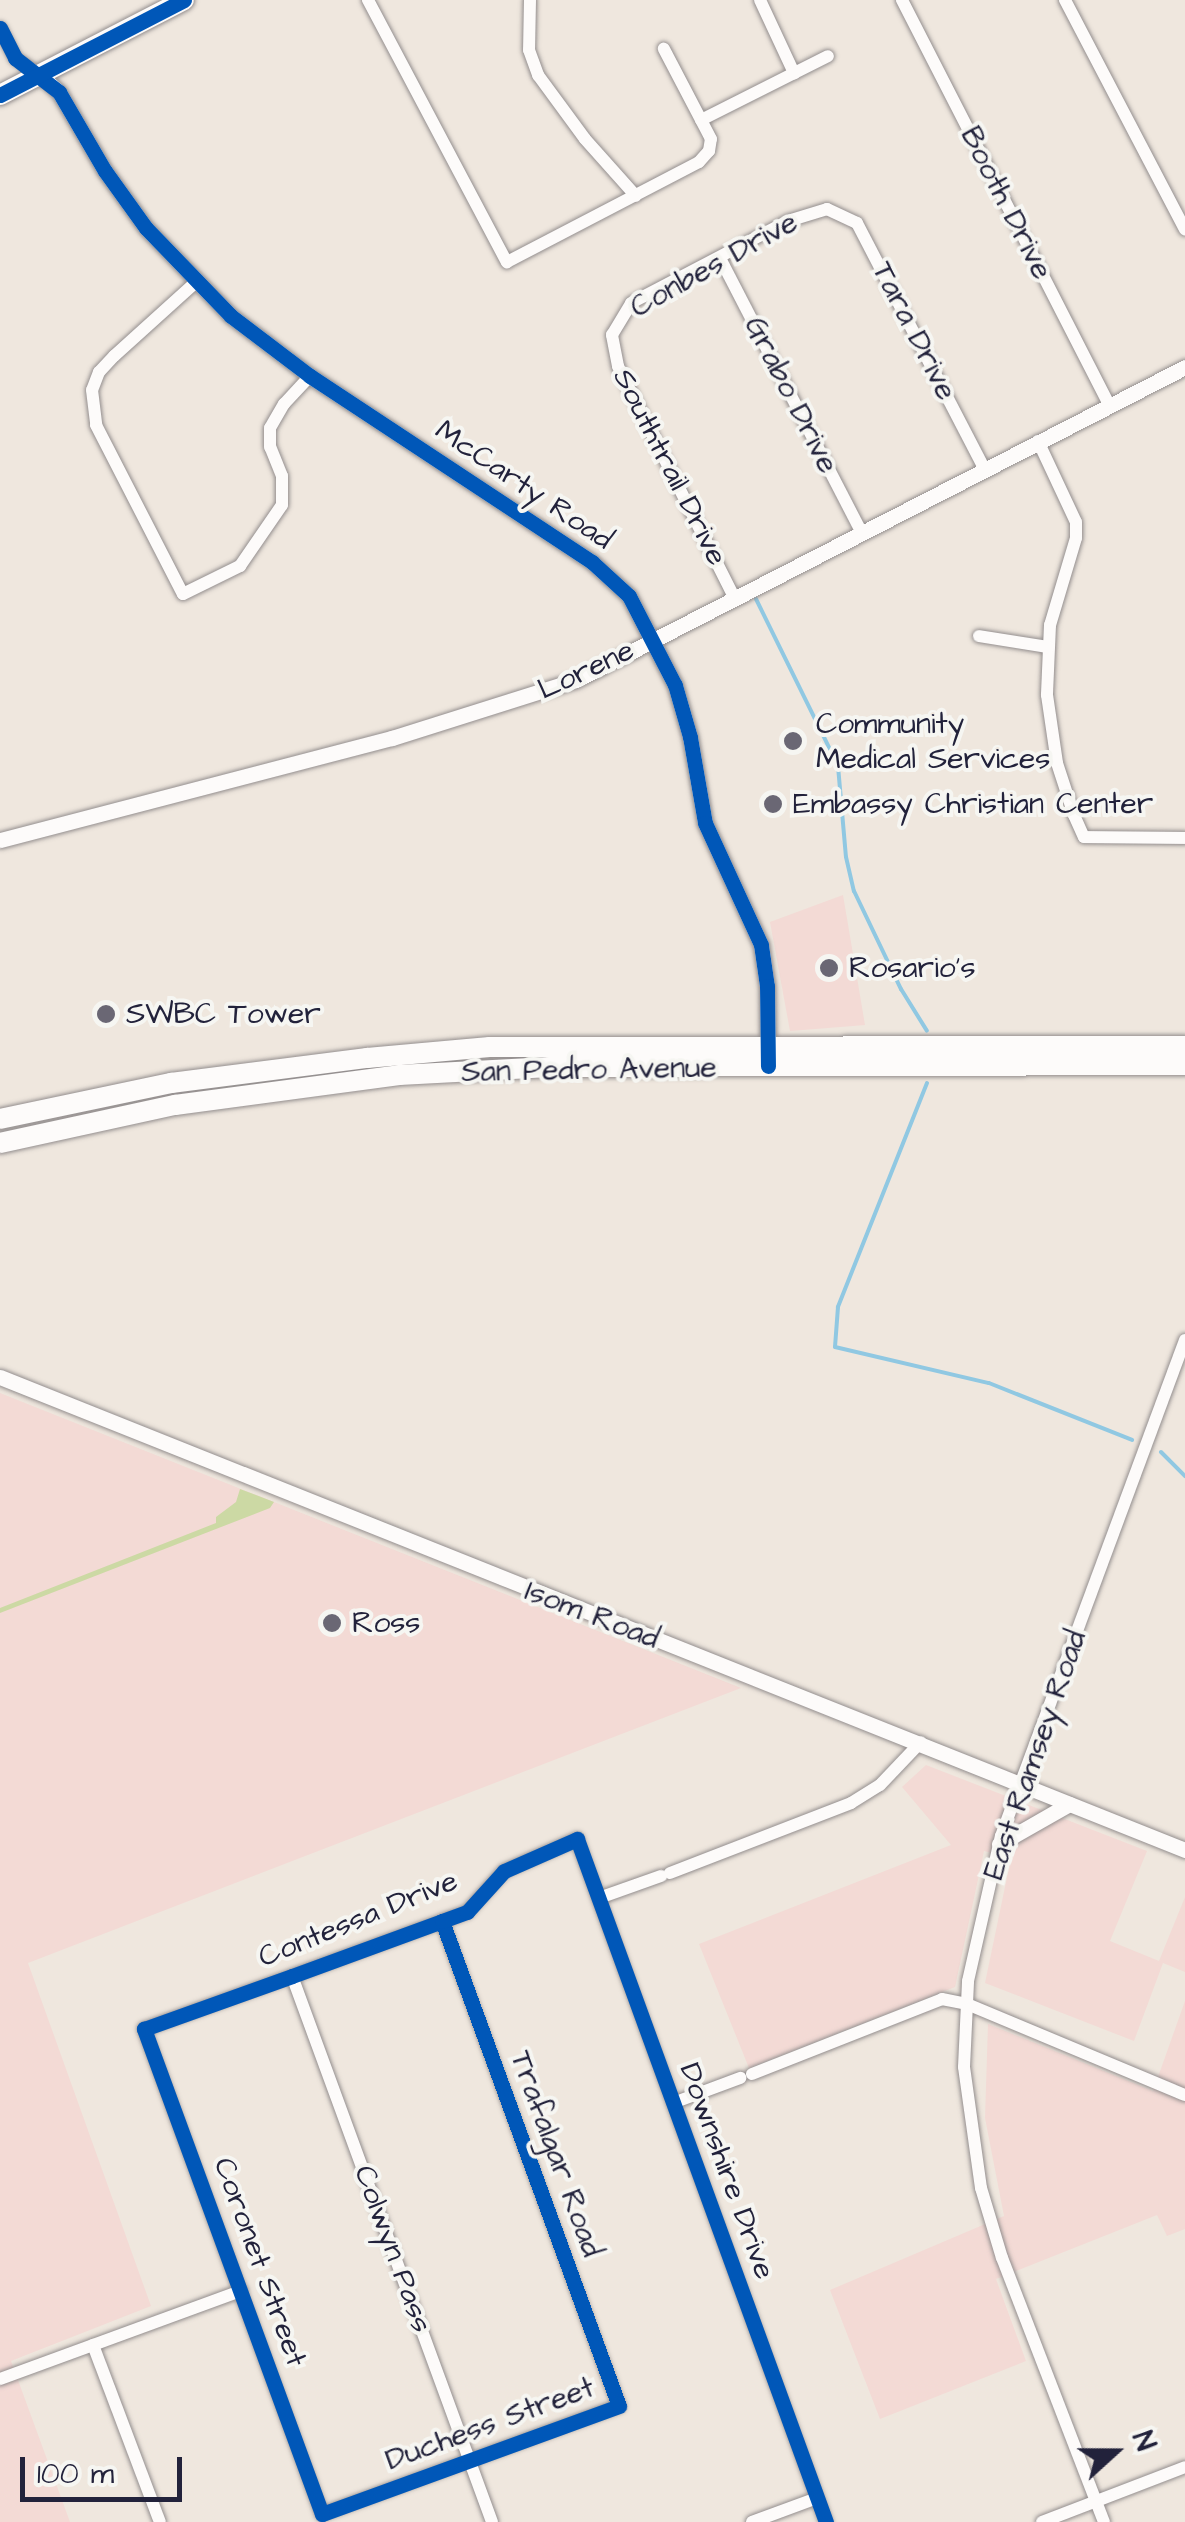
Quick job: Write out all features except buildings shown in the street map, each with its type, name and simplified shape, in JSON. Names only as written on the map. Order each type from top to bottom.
[{"type":"main road","points":[[0,96],[184,0]]},
{"type":"main road","name":"San Pedro Avenue","points":[[1042,1056],[1185,1046]]},
{"type":"main road","name":"San Pedro Avenue","points":[[0,1119],[155,1086],[312,1064],[490,1047],[768,1056],[1042,1056],[1185,1065]]},
{"type":"main road","name":"San Pedro Avenue","points":[[0,1143],[158,1108],[297,1085],[768,1056]]},
{"type":"main road","points":[[155,1086],[158,1108]]},
{"type":"main road","points":[[120,1093],[125,1115]]},
{"type":"street","points":[[368,0],[507,262],[700,162],[710,151],[712,139],[664,48]]},
{"type":"street","points":[[530,0],[530,50],[538,75],[584,140],[636,196]]},
{"type":"street","points":[[760,0],[794,73]]},
{"type":"street","name":"Booth Drive","points":[[902,0],[1109,405]]},
{"type":"street","points":[[1065,0],[1185,230]]},
{"type":"street","points":[[0,28],[16,58],[40,75]]},
{"type":"street","points":[[702,120],[828,56]]},
{"type":"street","name":"McCarty Road","points":[[40,75],[59,92],[146,228],[196,282],[310,376],[606,572],[629,596],[654,639],[685,712],[705,823],[761,945],[768,1056]]},
{"type":"street","name":"Conbes Drive","points":[[612,335],[631,304],[788,221],[828,209]]},
{"type":"street","name":"Tara Drive","points":[[828,209],[850,218],[864,233],[984,468]]},
{"type":"street","name":"Grabo Drive","points":[[720,258],[862,533]]},
{"type":"street","points":[[196,282],[99,372],[92,390],[92,409],[183,594],[240,566],[282,505],[282,476],[270,447],[270,428],[284,404],[310,376]]},
{"type":"street","name":"Southtrail Drive","points":[[612,335],[618,366],[734,598]]},
{"type":"street","name":"Lorene","points":[[0,840],[507,705],[576,680],[1185,366]]},
{"type":"street","points":[[1038,441],[1076,522],[1076,538],[1058,592],[1048,648],[1050,729],[1062,780],[1084,838],[1185,838]]},
{"type":"street","points":[[979,636],[1048,648]]},
{"type":"street","name":"East Ramsey Road","points":[[1104,2522],[1002,2258],[981,2188],[964,2067],[967,2004],[973,1955],[999,1844],[1185,1340]]},
{"type":"street","name":"Isom Road","points":[[0,1376],[1185,1850]]},
{"type":"street","points":[[599,1898],[851,1803],[880,1785],[921,1742]]},
{"type":"street","points":[[999,1844],[1069,1804]]},
{"type":"street","name":"Downshire Drive","points":[[577,1838],[826,2522]]},
{"type":"street","name":"Contessa Drive","points":[[144,2029],[442,1921],[477,1903],[504,1870],[577,1838]]},
{"type":"street","name":"Trafalgar Road","points":[[442,1921],[619,2406]]},
{"type":"street","name":"Colwyn Pass","points":[[292,1976],[492,2522]]},
{"type":"street","points":[[673,2103],[942,1999],[967,2004],[1185,2095]]},
{"type":"street","name":"Coronet Street","points":[[144,2029],[322,2514]]},
{"type":"street","points":[[0,2379],[241,2291]]},
{"type":"street","points":[[94,2345],[160,2522]]},
{"type":"street","name":"Duchess Street","points":[[322,2514],[619,2406]]},
{"type":"street","points":[[1042,2522],[1185,2467]]},
{"type":"street","points":[[752,2522],[817,2498]]},
{"type":"shaded area","points":[[843,895],[865,1025],[790,1031],[770,922]]},
{"type":"shaded area","points":[[0,1393],[741,1688],[28,1963],[151,2306],[11,2361],[70,2522],[0,2522]]},
{"type":"shaded area","points":[[926,1765],[1147,1851],[1110,1941],[1159,1961],[1185,1897],[1185,1972],[1163,1963],[1134,2041],[985,1983],[1011,1858],[984,1851],[955,1987],[749,2068],[699,1944],[951,1845],[902,1787]]},
{"type":"shaded area","points":[[1185,2001],[1185,2229],[1167,2236],[1157,2215],[996,2279],[1026,2361],[880,2419],[830,2290],[1004,2216],[985,2118],[988,2024],[1153,2091]]},
{"type":"green space","points":[[240,1489],[274,1502],[270,1508],[0,1613],[0,1608],[216,1523],[216,1517],[236,1502]]},
{"type":"waterway","points":[[756,599],[838,766],[846,857],[854,891],[901,989],[927,1031]]},
{"type":"waterway","points":[[927,1083],[838,1307],[835,1347],[989,1383],[1132,1440]]},
{"type":"waterway","points":[[1161,1452],[1185,1476]]},
{"type":"cycle path","points":[[0,95],[184,0]]},
{"type":"cycle path","points":[[0,28],[15,58],[59,92],[105,171],[146,228],[231,316],[310,376],[592,562],[629,596],[675,685],[690,737],[705,823],[761,945],[767,986],[768,1066]]},
{"type":"cycle path","points":[[442,1921],[619,2406],[322,2514],[144,2029],[292,1976],[442,1921],[467,1912],[504,1871],[577,1839],[826,2522]]},
{"type":"place","name":"Community Medical Services","points":[[793,741]]},
{"type":"place","name":"Embassy Christian Center","points":[[773,804]]},
{"type":"place","name":"Rosario's","points":[[829,968]]},
{"type":"place","name":"SWBC Tower","points":[[106,1014]]},
{"type":"place","name":"Ross","points":[[332,1623]]}]
